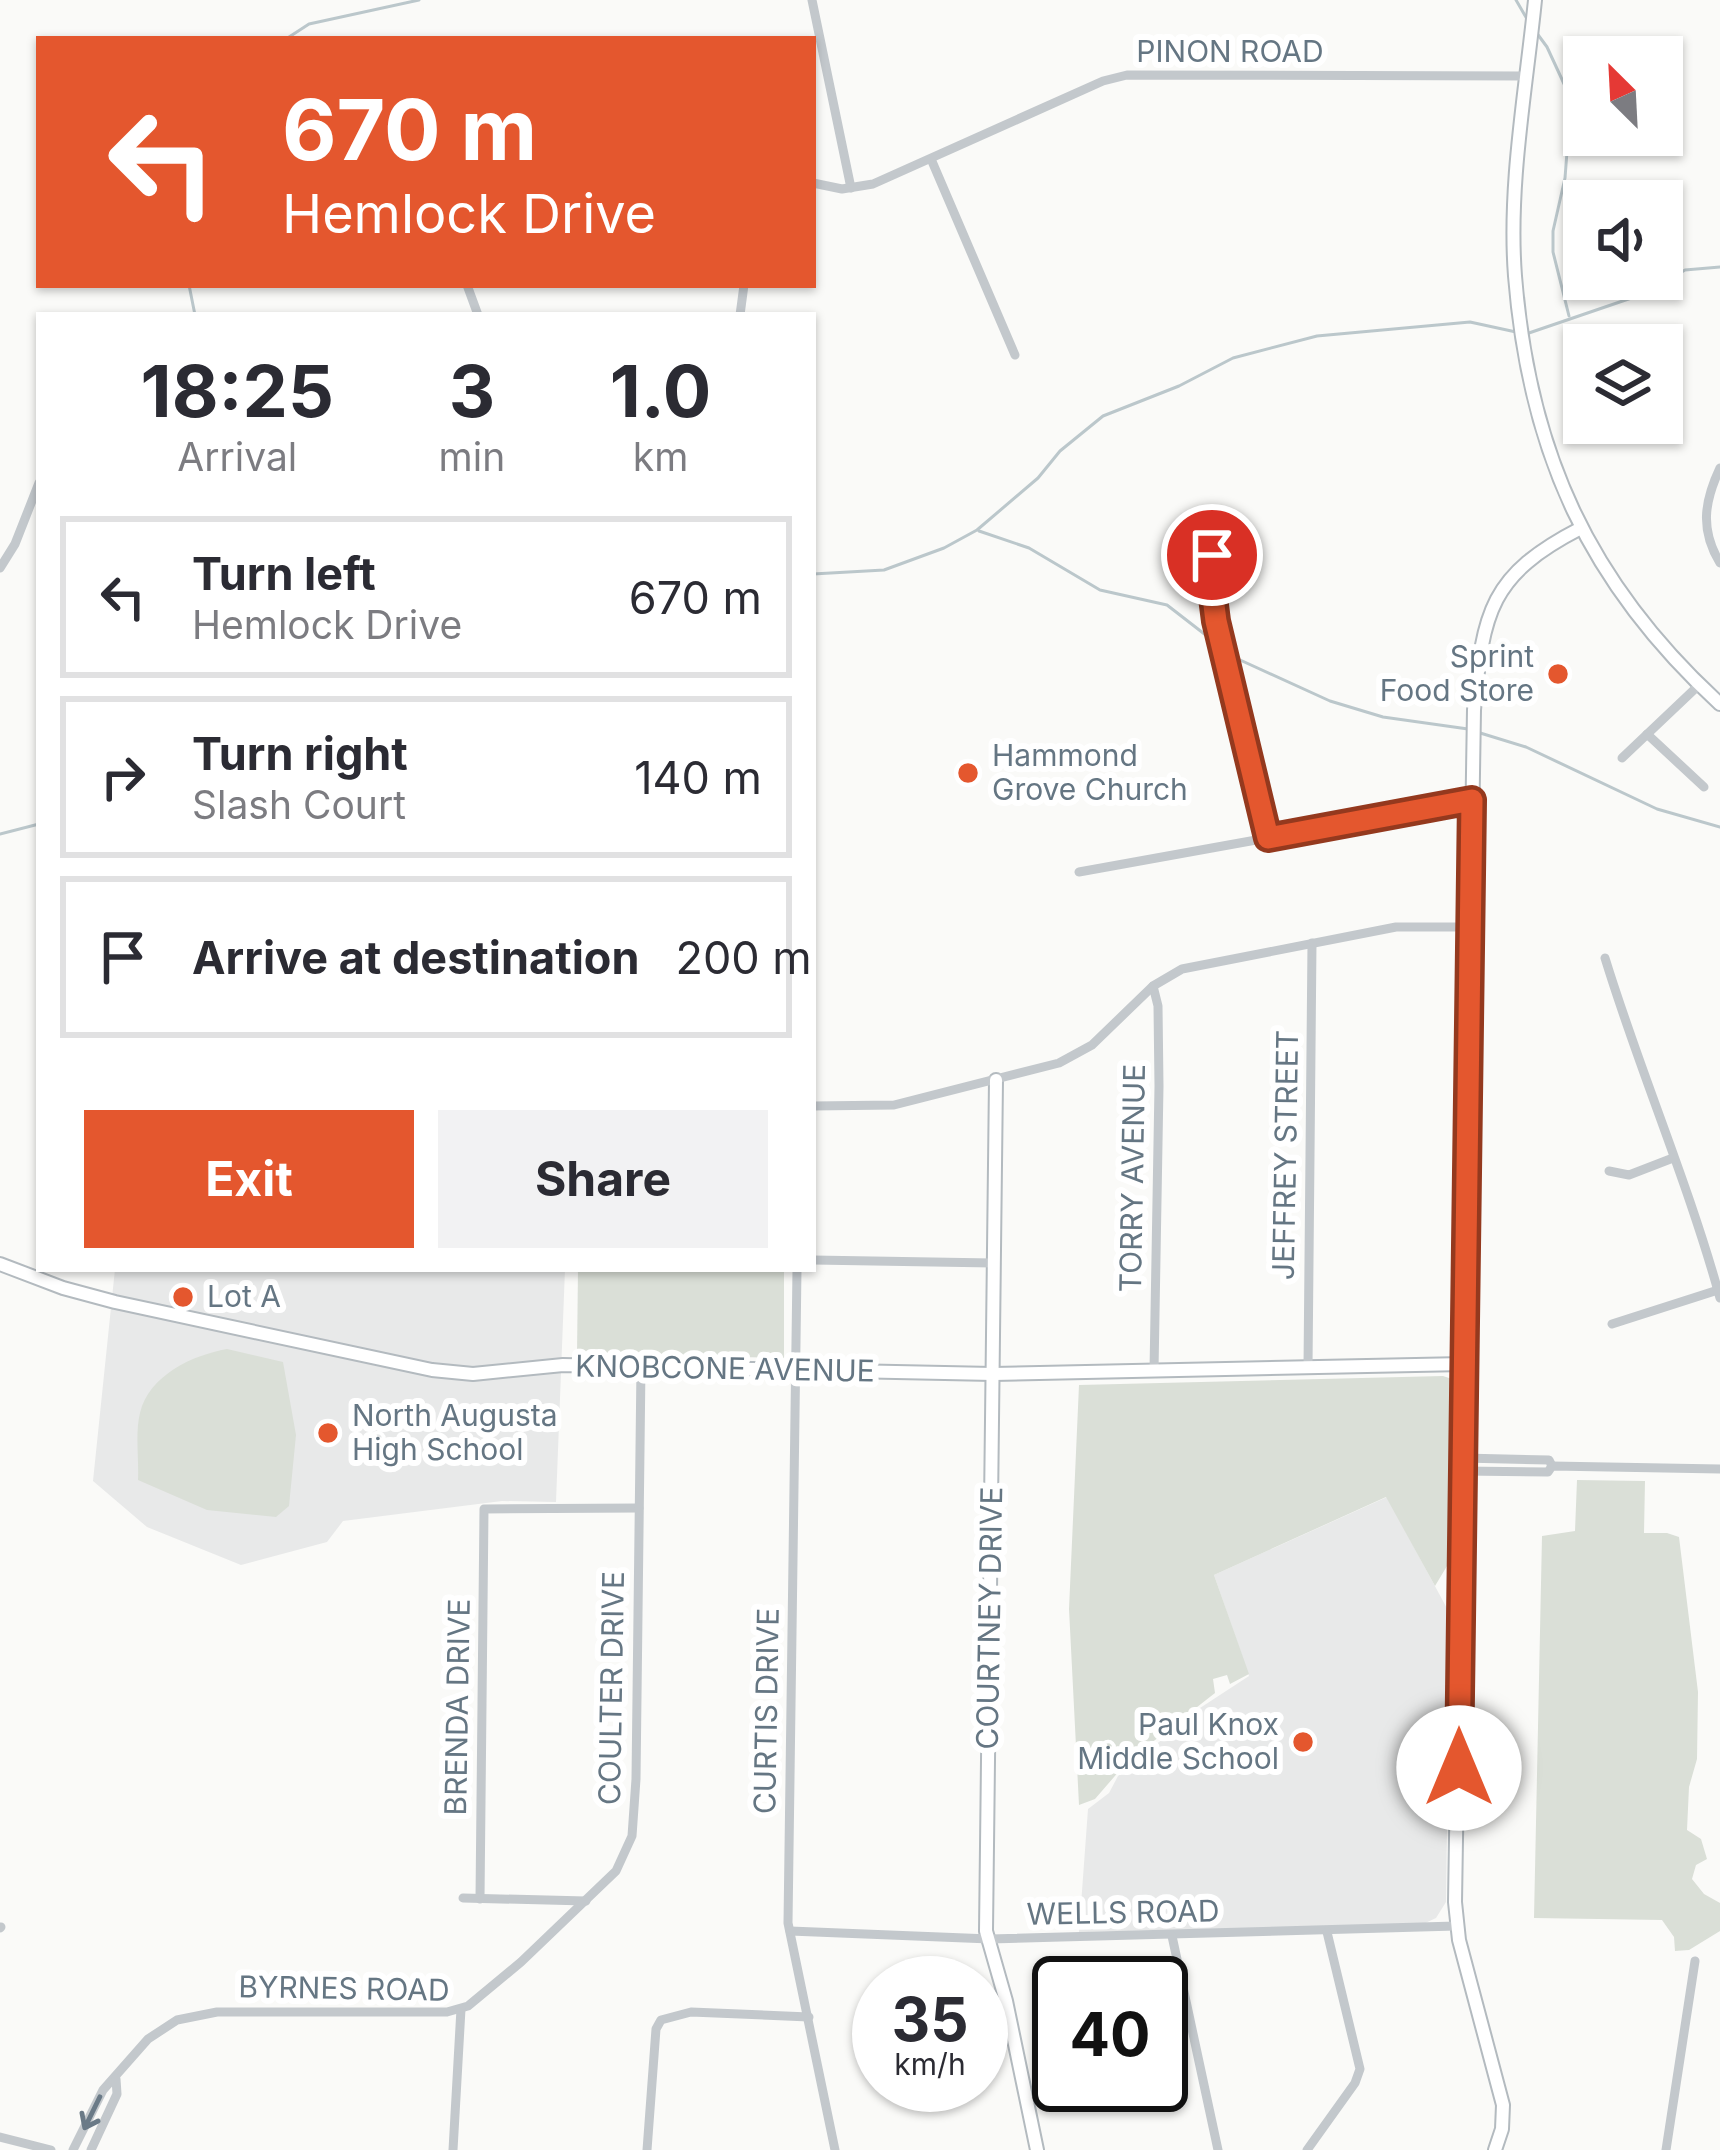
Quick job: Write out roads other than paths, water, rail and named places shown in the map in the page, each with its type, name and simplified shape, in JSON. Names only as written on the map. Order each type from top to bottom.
[{"type":"street","points":[[812,0],[851,188]]},
{"type":"street","points":[[1535,0],[1515,274],[1536,407],[1551,459],[1621,598],[1720,704]]},
{"type":"street","name":"PINON ROAD","points":[[816,184],[851,188],[873,184],[1103,81],[1127,75],[1527,76]]},
{"type":"street","points":[[931,159],[1016,355]]},
{"type":"street","points":[[1720,468],[1707,495],[1705,518],[1708,539],[1720,563]]},
{"type":"street","points":[[0,568],[36,491]]},
{"type":"street","points":[[1495,2150],[1503,2104],[1456,1926],[1472,800],[1478,670],[1492,612],[1508,580],[1527,559],[1582,528]]},
{"type":"street","points":[[1212,555],[1216,621],[1268,838]]},
{"type":"street","points":[[1622,758],[1699,685]]},
{"type":"street","points":[[1647,734],[1704,787]]},
{"type":"street","points":[[1079,872],[1472,800]]},
{"type":"street","points":[[816,1106],[893,1106],[1074,1057],[1153,986],[1182,969],[1396,928],[1470,927]]},
{"type":"street","name":"JEFFREY STREET","points":[[1308,1367],[1312,943]]},
{"type":"street","points":[[1604,958],[1719,1294],[1612,1324]]},
{"type":"street","name":"TORRY AVENUE","points":[[1153,986],[1159,1006],[1154,1371]]},
{"type":"street","name":"COURTNEY DRIVE","points":[[996,1080],[986,1931],[1037,2150]]},
{"type":"street","points":[[1609,1171],[1629,1175],[1673,1158]]},
{"type":"street","points":[[816,1260],[994,1263]]},
{"type":"street","name":"KNOBCONE AVENUE","points":[[0,1264],[115,1302],[431,1370],[472,1374],[563,1365],[993,1374],[1464,1364]]},
{"type":"street","name":"CURTIS DRIVE","points":[[797,1272],[790,1930],[836,2150]]},
{"type":"street","name":"COULTER DRIVE","points":[[461,2009],[607,1881],[623,1859],[634,1823],[641,1366]]},
{"type":"street","points":[[1463,1464],[1548,1472],[1552,1466],[1720,1469]]},
{"type":"street","name":"BRENDA DRIVE","points":[[480,1899],[484,1509],[639,1508]]},
{"type":"street","points":[[463,1898],[586,1901]]},
{"type":"street","name":"WELLS ROAD","points":[[790,1930],[990,1939],[1456,1926]]},
{"type":"street","points":[[1307,2150],[1360,2069],[1327,1932]]},
{"type":"street","points":[[1172,1936],[1218,2150]]},
{"type":"street","points":[[1666,2150],[1694,1961]]},
{"type":"street","name":"BYRNES ROAD","points":[[74,2150],[104,2090],[148,2039],[190,2016],[461,2009],[453,2150]]},
{"type":"street","points":[[646,2150],[661,2020],[691,2012],[809,2017]]},
{"type":"street","name":"BYRNES ROAD","points":[[91,2150],[117,2094],[116,2079]]},
{"type":"street","points":[[0,2137],[51,2150]]},
{"type":"waterway","points":[[291,36],[309,24],[419,0]]},
{"type":"waterway","points":[[1516,0],[1527,19]]},
{"type":"waterway","points":[[1536,32],[1571,99],[1565,178],[1553,231],[1553,252],[1569,316]]},
{"type":"waterway","points":[[1526,334],[1649,292],[1685,270],[1720,267]]},
{"type":"waterway","points":[[190,288],[194,312]]},
{"type":"waterway","points":[[816,574],[884,570],[944,548],[977,530],[1103,416],[1233,358],[1317,336],[1470,322],[1516,332]]},
{"type":"waterway","points":[[979,531],[1029,548],[1100,590],[1167,605],[1216,643]]},
{"type":"waterway","points":[[1227,654],[1330,701],[1383,717],[1468,729]]},
{"type":"waterway","points":[[1477,732],[1526,747],[1657,809],[1720,827]]},
{"type":"waterway","points":[[0,834],[36,825]]},
{"type":"place","name":"Sprint Food Store","points":[[1558,674]]},
{"type":"place","name":"Hammond Grove Church","points":[[968,773]]},
{"type":"place","name":"Lot A","points":[[183,1297]]},
{"type":"place","name":"North Augusta High School","points":[[328,1433]]},
{"type":"place","name":"Paul Knox Middle School","points":[[1303,1742]]}]
